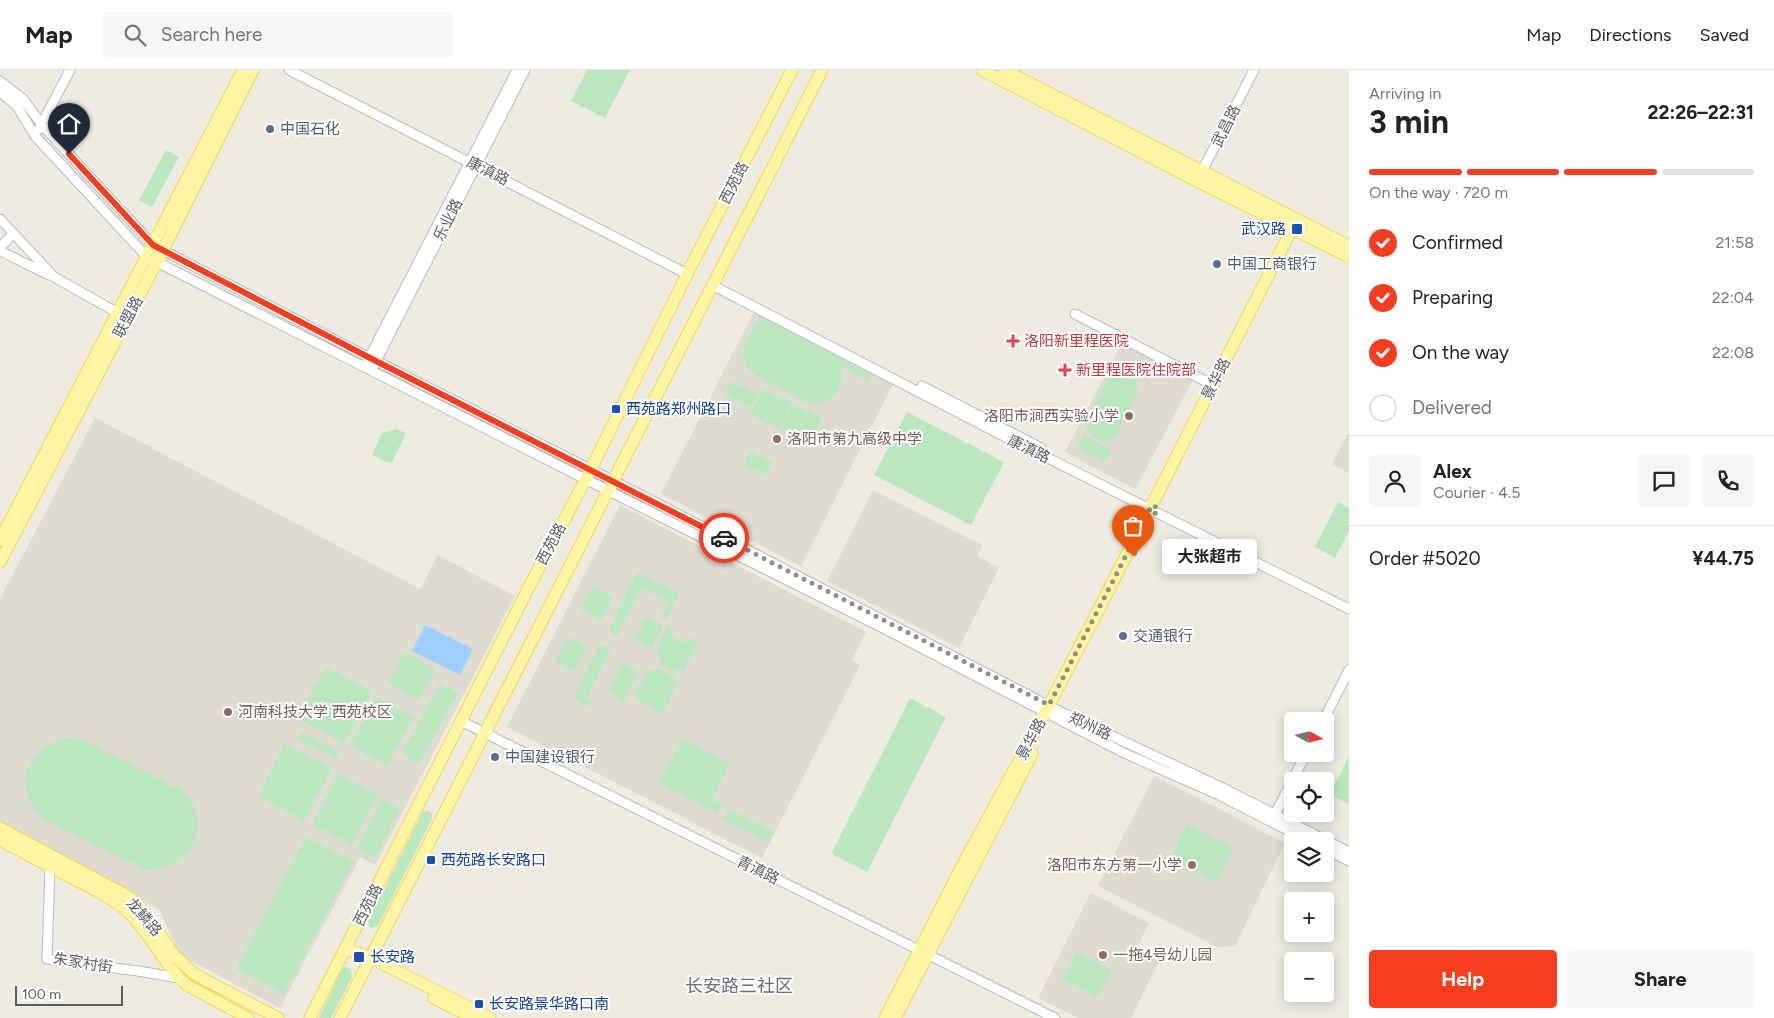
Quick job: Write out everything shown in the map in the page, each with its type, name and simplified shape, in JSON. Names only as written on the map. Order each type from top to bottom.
[{"type":"main road","name":"联盟路","points":[[0,562],[158,247],[243,70]]},
{"type":"main road","name":"联盟路","points":[[158,247],[254,70]]},
{"type":"main road","name":"西苑路","points":[[310,1018],[792,70]]},
{"type":"main road","name":"西苑路","points":[[340,1018],[822,70]]},
{"type":"main road","points":[[982,70],[1200,176],[1298,226],[1349,257]]},
{"type":"main road","points":[[1004,70],[1200,176]]},
{"type":"main road","points":[[1298,226],[1349,246]]},
{"type":"main road","name":"景华路","points":[[1154,508],[1213,385],[1298,226]]},
{"type":"main road","name":"景华路","points":[[885,1018],[924,952],[1050,711],[1298,226]]},
{"type":"main road","name":"联盟路","points":[[0,540],[118,313],[152,259]]},
{"type":"main road","name":"龙鳞路","points":[[0,828],[122,893],[145,913],[174,955],[194,974],[278,1018]]},
{"type":"main road","name":"龙鳞路","points":[[0,840],[108,896],[128,912],[179,978],[187,985],[248,1018]]},
{"type":"main road","points":[[346,948],[472,1018]]},
{"type":"main road","name":"景华路","points":[[895,1018],[924,952]]},
{"type":"main road","points":[[369,961],[490,1018]]},
{"type":"street","points":[[35,136],[70,70]]},
{"type":"street","name":"康滇路","points":[[288,70],[475,161]]},
{"type":"street","name":"康滇路","points":[[302,70],[689,271]]},
{"type":"street","name":"乐业路","points":[[475,161],[518,70]]},
{"type":"street","name":"乐业路","points":[[368,368],[524,70]]},
{"type":"street","name":"武昌路","points":[[1200,176],[1254,70]]},
{"type":"street","name":"郑州路","points":[[0,82],[23,99],[42,125],[158,247],[588,474]]},
{"type":"street","name":"郑州路","points":[[0,92],[17,106],[35,136],[152,259],[368,368],[610,485],[1050,711],[1124,754],[1349,852]]},
{"type":"street","points":[[0,219],[54,278]]},
{"type":"street","points":[[0,247],[13,234]]},
{"type":"street","points":[[0,251],[118,313]]},
{"type":"street","name":"康滇路","points":[[713,282],[1349,609]]},
{"type":"street","points":[[1075,314],[1213,385]]},
{"type":"street","name":"康滇路","points":[[1154,508],[1349,604]]},
{"type":"street","points":[[1328,712],[1349,670]]},
{"type":"street","name":"青滇路","points":[[461,721],[1055,1018]]},
{"type":"street","points":[[1273,818],[1302,762]]},
{"type":"street","name":"郑州路","points":[[1273,818],[1296,832]]},
{"type":"street","points":[[1334,854],[1349,861]]},
{"type":"street","name":"朱家村街","points":[[50,866],[47,959],[179,978]]},
{"type":"shaded area","name":"洛阳市第九高级中学","points":[[754,312],[893,384],[801,566],[661,494]]},
{"type":"shaded area","name":"洛阳市涧西实验小学","points":[[1122,343],[1193,380],[1135,489],[1065,452]]},
{"type":"shaded area","name":"河南科技大学 西苑校区","points":[[95,418],[420,589],[438,555],[515,596],[375,865],[360,857],[280,1008],[180,955],[159,909],[0,825],[0,599]]},
{"type":"shaded area","points":[[1349,432],[1349,473],[1332,464]]},
{"type":"shaded area","points":[[873,490],[982,545],[977,556],[999,568],[959,648],[827,581]]},
{"type":"shaded area","points":[[620,505],[866,632],[852,660],[860,665],[762,858],[507,727]]},
{"type":"shaded area","name":"洛阳市东方第一小学","points":[[1154,776],[1284,842],[1235,946],[1217,947],[1098,886]]},
{"type":"shaded area","name":"一拖4号幼儿园","points":[[1091,893],[1149,923],[1136,949],[1159,961],[1131,1018],[1078,1018],[1038,998]]},
{"type":"green space","points":[[587,70],[630,70],[605,118],[571,101]]},
{"type":"green space","points":[[166,150],[179,157],[152,207],[139,200]]},
{"type":"green space","points":[[760,316],[871,375],[868,381],[841,367],[841,382],[831,399],[825,402],[810,403],[760,378],[749,368],[744,350],[747,340]]},
{"type":"green space","points":[[1118,372],[1132,376],[1137,382],[1139,389],[1114,439],[1104,441],[1096,439],[1089,433],[1085,424],[1110,375]]},
{"type":"green space","points":[[732,381],[758,394],[751,408],[725,395]]},
{"type":"green space","points":[[763,389],[777,396],[764,422],[750,415]]},
{"type":"green space","points":[[778,396],[792,403],[779,429],[765,422]]},
{"type":"green space","points":[[793,404],[807,411],[794,437],[780,430]]},
{"type":"green space","points":[[808,411],[822,418],[809,444],[795,437]]},
{"type":"green space","points":[[907,412],[1004,462],[971,525],[874,475]]},
{"type":"green space","points":[[396,429],[406,433],[391,464],[372,455],[382,433]]},
{"type":"green space","points":[[1084,435],[1112,450],[1105,462],[1077,448]]},
{"type":"green space","points":[[751,451],[773,462],[767,476],[744,465]]},
{"type":"green space","points":[[1338,502],[1349,508],[1349,531],[1335,558],[1315,547]]},
{"type":"green space","points":[[637,572],[679,593],[667,619],[661,617],[669,601],[641,588],[617,636],[612,633],[610,627]]},
{"type":"green space","points":[[593,586],[613,597],[601,620],[581,610]]},
{"type":"green space","points":[[646,617],[663,626],[651,648],[635,640]]},
{"type":"green space","points":[[668,625],[677,641],[690,641],[694,636],[697,643],[683,672],[679,670],[675,672],[659,664],[660,659],[657,655],[659,651],[656,650]]},
{"type":"green space","points":[[568,637],[587,647],[574,672],[555,662]]},
{"type":"green space","points":[[606,645],[611,648],[586,699],[592,703],[590,708],[577,701],[575,695],[598,648]]},
{"type":"green space","points":[[404,652],[436,669],[419,700],[388,683]]},
{"type":"green space","points":[[623,663],[639,671],[623,703],[617,700],[619,697],[609,692]]},
{"type":"green space","points":[[326,666],[372,691],[344,744],[297,718]]},
{"type":"green space","points":[[657,668],[673,676],[675,682],[678,683],[663,713],[634,698],[648,670],[653,671]]},
{"type":"green space","points":[[440,683],[458,693],[419,764],[402,754]]},
{"type":"green space","points":[[377,697],[414,717],[387,766],[350,745]]},
{"type":"green space","points":[[910,698],[946,717],[867,872],[831,854]]},
{"type":"green space","points":[[301,732],[340,752],[336,759],[298,739]]},
{"type":"green space","points":[[68,738],[83,740],[184,791],[193,804],[197,817],[197,829],[189,850],[170,865],[159,869],[146,870],[43,819],[33,807],[28,794],[27,770],[41,750],[53,743]]},
{"type":"green space","points":[[682,739],[730,763],[712,799],[722,804],[717,813],[659,784]]},
{"type":"green space","points":[[285,743],[332,768],[304,821],[258,797]]},
{"type":"green space","points":[[1349,756],[1348,804],[1334,796],[1334,786]]},
{"type":"green space","points":[[338,774],[377,794],[352,845],[312,825]]},
{"type":"green space","points":[[382,799],[400,808],[375,857],[357,848]]},
{"type":"green space","points":[[728,809],[774,831],[769,842],[723,820]]},
{"type":"green space","points":[[426,810],[432,813],[432,819],[378,926],[371,928],[368,921],[422,813]]},
{"type":"green space","points":[[1187,824],[1234,848],[1217,883],[1170,859]]},
{"type":"green space","points":[[306,836],[354,861],[284,994],[236,969]]},
{"type":"green space","points":[[1077,952],[1112,970],[1098,998],[1063,980]]},
{"type":"green space","points":[[345,967],[351,969],[352,977],[331,1018],[319,1018],[342,969]]},
{"type":"water","points":[[425,625],[473,649],[460,675],[412,651]]},
{"type":"way so far","points":[[724,538],[1049,705],[1152,505],[1158,508],[1133,556]]},
{"type":"place","name":"中国石化","points":[[270,129]]},
{"type":"place","name":"武汉路","points":[[1297,229]]},
{"type":"place","name":"中国工商银行","points":[[1217,264]]},
{"type":"place","name":"洛阳新里程医院","points":[[1013,341]]},
{"type":"place","name":"新里程医院住院部","points":[[1065,370]]},
{"type":"place","name":"西苑路郑州路口","points":[[616,409]]},
{"type":"place","name":"洛阳市涧西实验小学","points":[[1129,416]]},
{"type":"place","name":"洛阳市第九高级中学","points":[[777,439]]},
{"type":"place","name":"大张超市","points":[[1133,556]]},
{"type":"place","name":"交通银行","points":[[1123,636]]},
{"type":"place","name":"河南科技大学 西苑校区","points":[[228,712]]},
{"type":"place","name":"中国建设银行","points":[[495,757]]},
{"type":"place","name":"西苑路长安路口","points":[[431,860]]},
{"type":"place","name":"洛阳市东方第一小学","points":[[1192,865]]},
{"type":"place","name":"一拖4号幼儿园","points":[[1103,955]]},
{"type":"place","name":"长安路","points":[[359,957]]},
{"type":"place","name":"长安路景华路口南","points":[[479,1004]]},
{"type":"district","name":"长安路三社区","points":[[739,986]]},
{"type":"route","points":[[69,154],[153,245],[724,538]]}]
